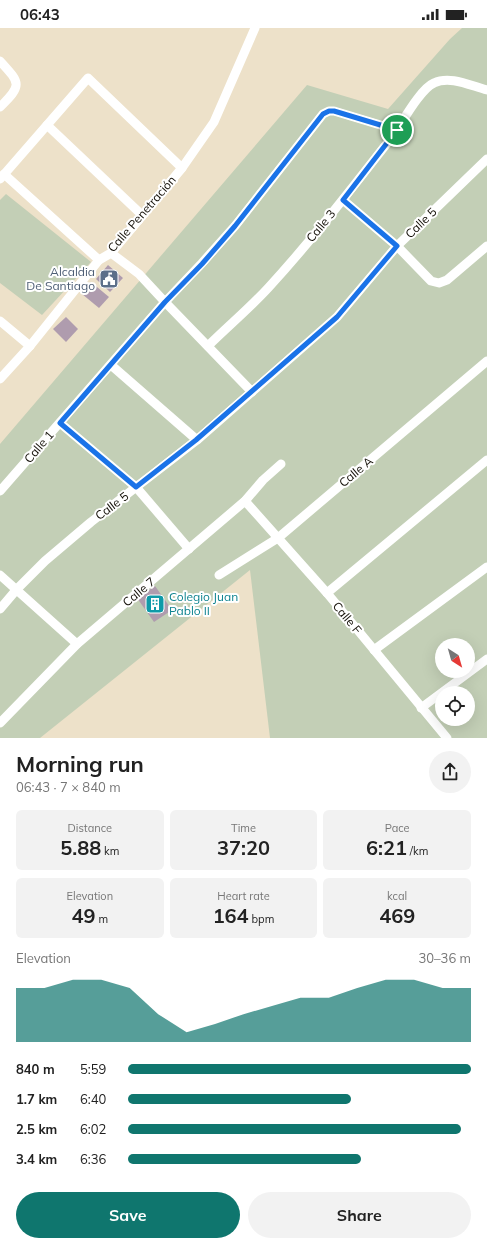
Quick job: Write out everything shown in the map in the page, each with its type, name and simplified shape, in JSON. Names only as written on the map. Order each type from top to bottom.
[{"type":"street","name":"Calle Penetración","points":[[0,379],[30,346],[99,260],[111,253],[182,168],[214,122],[255,28]]},
{"type":"street","points":[[0,61],[17,81],[17,87],[14,94],[0,107]]},
{"type":"street","points":[[99,260],[2,177],[88,78],[182,168]]},
{"type":"street","name":"Calle 3","points":[[208,346],[268,288],[343,200],[397,130],[426,88],[434,82],[448,79],[487,90]]},
{"type":"street","name":"Calle 1","points":[[0,491],[165,302],[202,264],[235,226],[323,114],[329,111],[334,111],[397,130]]},
{"type":"street","points":[[47,125],[142,215]]},
{"type":"street","name":"Calle 5","points":[[0,608],[45,561],[91,522],[196,440],[337,317],[397,246],[487,159]]},
{"type":"street","points":[[343,200],[397,246],[431,281],[439,283],[447,280],[487,246]]},
{"type":"street","points":[[111,253],[139,274],[252,392]]},
{"type":"street","points":[[0,321],[30,346]]},
{"type":"street","name":"Calle A","points":[[219,575],[278,538],[487,361]]},
{"type":"street","points":[[111,365],[196,440]]},
{"type":"street","points":[[60,423],[136,487],[189,549]]},
{"type":"street","points":[[326,593],[487,460]]},
{"type":"street","name":"Calle 7","points":[[0,723],[77,644],[245,501],[263,480],[281,464]]},
{"type":"street","name":"Calle F","points":[[245,501],[326,593],[447,738]]},
{"type":"street","points":[[374,650],[487,567]]},
{"type":"street","points":[[0,574],[77,644]]},
{"type":"street","points":[[421,708],[487,659]]},
{"type":"green space","points":[[462,28],[487,28],[487,738],[270,738],[250,570],[40,738],[0,738],[0,444],[307,85],[388,109],[450,39]]},
{"type":"green space","points":[[6,194],[91,262],[42,315],[0,283],[0,200]]},
{"type":"building","name":"Alcaldia De Santiago","points":[[108,265],[123,278],[110,292],[96,279]]},
{"type":"building","points":[[91,282],[109,297],[99,308],[82,294]]},
{"type":"building","points":[[66,317],[78,329],[66,342],[53,329]]},
{"type":"building","name":"Colegio Juan Pablo II","points":[[155,586],[172,610],[154,622],[137,598]]},
{"type":"place","name":"Alcaldia De Santiago","points":[[109,279]]},
{"type":"place","name":"Colegio Juan Pablo II","points":[[155,604]]},
{"type":"route","points":[[329,111],[334,111],[397,130],[343,200],[397,246],[337,317],[224,416],[136,487],[60,423],[165,302],[202,264],[235,226],[323,114],[329,111]]}]
